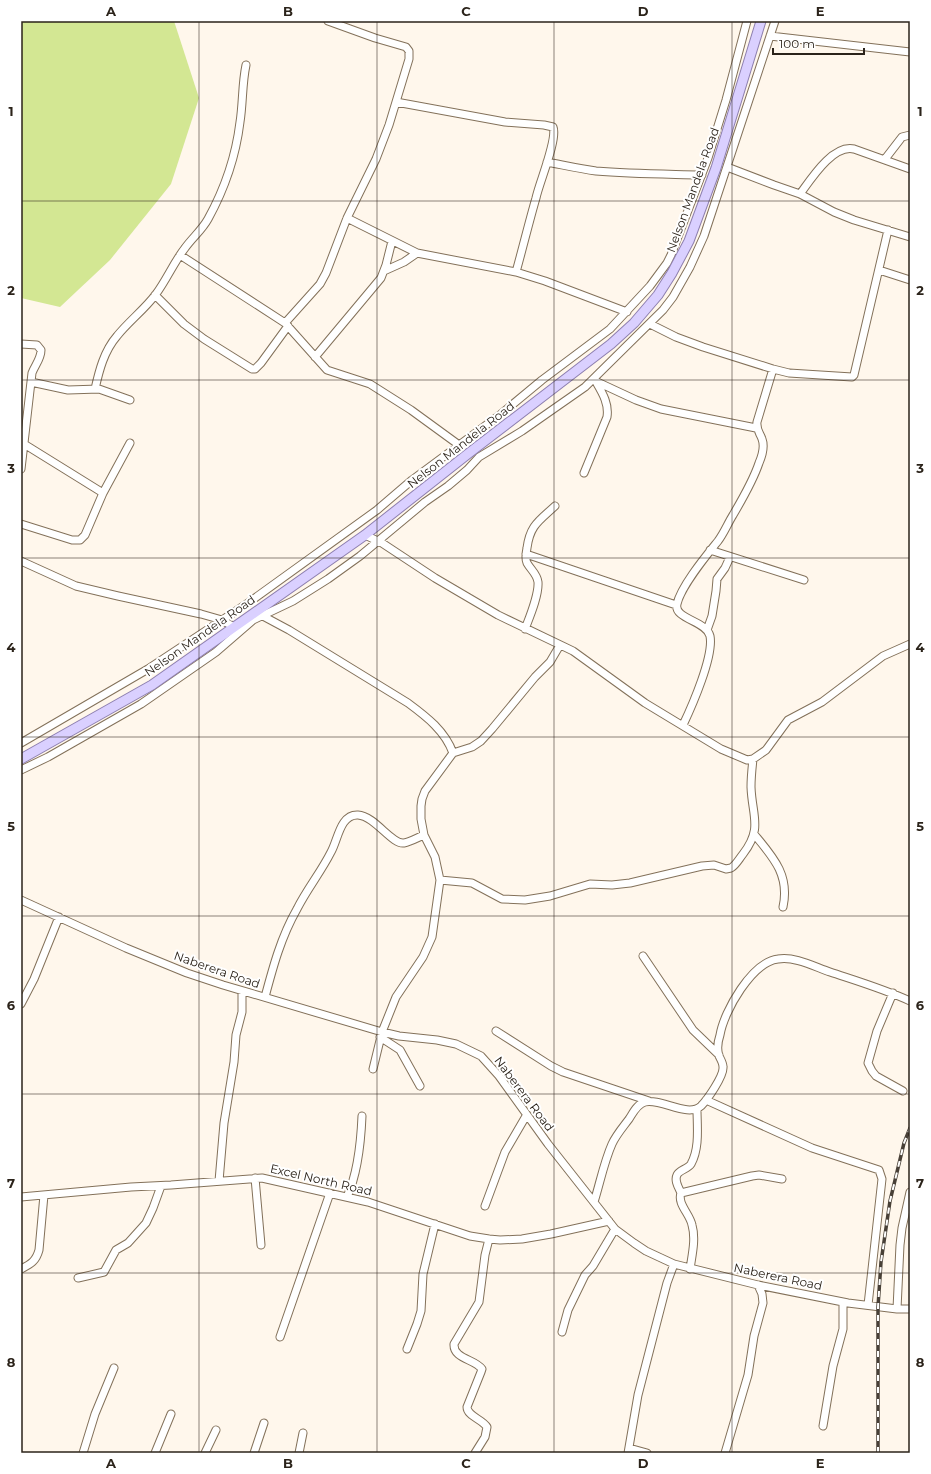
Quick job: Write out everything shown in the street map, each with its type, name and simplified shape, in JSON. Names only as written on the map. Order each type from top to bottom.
[{"type":"main road","name":"Nelson Mandela Road","points":[[21,759],[152,685],[365,535],[611,344],[639,318],[658,295],[672,273],[692,234],[716,168],[761,21]]},
{"type":"street","points":[[155,295],[184,324],[204,339],[252,369],[255,369],[261,363],[286,325],[322,281],[347,218],[376,159],[396,102],[409,56],[408,49],[402,45],[374,38],[328,21]]},
{"type":"street","points":[[21,743],[148,670],[222,620],[354,527],[610,329],[650,286],[667,263],[702,174],[726,100],[747,21]]},
{"type":"street","points":[[21,770],[141,704],[216,652],[249,623],[261,615],[292,601],[328,579],[378,541],[408,515],[448,486],[467,470],[478,457],[522,431],[594,381],[663,310],[673,297],[693,262],[704,236],[775,21]]},
{"type":"street","points":[[770,36],[910,52]]},
{"type":"street","points":[[95,389],[100,367],[113,340],[155,295],[171,272],[180,255],[206,222],[217,202],[225,181],[239,129],[246,65]]},
{"type":"street","points":[[396,102],[505,122],[551,126],[554,130],[547,162],[536,196],[516,272]]},
{"type":"street","points":[[885,159],[902,137],[910,135]]},
{"type":"street","points":[[800,194],[822,166],[835,154],[848,148],[885,159],[910,169]]},
{"type":"street","points":[[547,162],[617,173],[666,175],[702,174]]},
{"type":"street","points":[[727,167],[800,194],[841,215],[910,237]]},
{"type":"street","points":[[347,218],[417,253],[516,272],[545,281],[627,312]]},
{"type":"street","points":[[650,324],[703,347],[773,369],[789,373],[853,376],[888,230]]},
{"type":"street","points":[[315,358],[377,283],[384,271],[392,240]]},
{"type":"street","points":[[384,271],[400,264],[417,253]]},
{"type":"street","points":[[180,255],[286,325],[328,371],[370,384],[411,410],[459,445]]},
{"type":"street","points":[[879,270],[910,280]]},
{"type":"street","points":[[21,344],[37,345],[42,350],[40,359],[32,373],[21,469]]},
{"type":"street","points":[[683,725],[699,690],[707,659],[710,634],[700,624],[679,613],[676,605],[680,595],[722,534],[747,490],[759,464],[763,444],[756,428],[773,369]]},
{"type":"street","points":[[594,381],[661,409],[756,428]]},
{"type":"street","points":[[584,473],[608,412],[606,400],[594,381]]},
{"type":"street","points":[[31,382],[68,390],[102,390],[130,400]]},
{"type":"street","points":[[21,524],[72,540],[78,540],[85,535],[103,493],[130,443]]},
{"type":"street","points":[[24,444],[103,493]]},
{"type":"street","points":[[525,629],[536,597],[538,582],[536,575],[527,563],[526,554],[531,530],[555,506]]},
{"type":"street","points":[[365,535],[378,541],[469,598],[525,629],[586,659],[645,703],[732,755],[747,760],[753,759],[766,750],[788,720],[822,702],[883,656],[910,644]]},
{"type":"street","points":[[710,550],[804,580]]},
{"type":"street","points":[[526,554],[676,605]]},
{"type":"street","points":[[707,630],[712,616],[717,588],[717,578],[725,568],[730,557]]},
{"type":"street","points":[[21,561],[76,586],[185,610],[222,620],[234,627]]},
{"type":"street","points":[[261,615],[408,703],[423,714],[444,734],[450,742],[453,753]]},
{"type":"street","points":[[373,1069],[381,1034],[396,997],[423,956],[432,937],[440,880],[435,857],[424,835],[421,819],[422,799],[453,753],[472,747],[481,741],[535,677],[550,662],[560,645]]},
{"type":"street","points":[[440,880],[472,883],[504,900],[536,899],[590,884],[612,885],[630,883],[702,866],[714,865],[728,869],[733,866],[752,842],[754,834],[755,819],[751,787],[753,759]]},
{"type":"street","points":[[265,998],[278,950],[292,918],[332,851],[340,828],[348,819],[356,815],[364,816],[397,842],[402,844],[424,835]]},
{"type":"street","points":[[754,834],[780,870],[785,889],[782,907]]},
{"type":"street","name":"Naberera Road","points":[[21,900],[126,948],[187,973],[381,1034],[437,1040],[456,1044],[481,1056],[499,1076],[526,1116],[615,1229],[634,1243],[674,1264],[758,1285],[843,1302],[868,1306],[910,1309]]},
{"type":"street","points":[[21,1004],[34,979],[59,917]]},
{"type":"street","points":[[496,1031],[563,1072],[651,1102],[684,1109],[697,1109],[706,1100],[723,1072],[723,1064],[719,1055],[693,1030],[643,956]]},
{"type":"street","points":[[719,1055],[720,1031],[733,1001],[751,977],[766,963],[774,960],[783,958],[797,961],[893,993],[910,1001]]},
{"type":"street","points":[[219,1181],[224,1123],[234,1062],[236,1035],[242,1012],[242,991]]},
{"type":"street","points":[[893,993],[877,1031],[868,1063],[876,1076],[903,1091]]},
{"type":"street","points":[[381,1034],[400,1050],[420,1086]]},
{"type":"street","points":[[706,1100],[812,1148],[879,1170],[882,1179],[868,1306]]},
{"type":"street","points":[[594,1202],[613,1141],[636,1108],[643,1103],[651,1102]]},
{"type":"street","points":[[690,1269],[693,1247],[693,1226],[680,1199],[681,1193],[676,1181],[678,1174],[689,1167],[693,1157],[697,1140],[697,1109]]},
{"type":"street","points":[[347,1197],[351,1186],[358,1151],[362,1116]]},
{"type":"street","points":[[485,1206],[505,1152],[526,1116]]},
{"type":"street","points":[[681,1193],[759,1175],[782,1180]]},
{"type":"street","points":[[255,1178],[261,1246]]},
{"type":"street","name":"Excel North Road","points":[[21,1197],[255,1178],[277,1180],[347,1197],[470,1236],[489,1239],[522,1239],[608,1221]]},
{"type":"street","points":[[78,1278],[104,1272],[116,1250],[128,1243],[146,1222],[161,1186]]},
{"type":"street","points":[[897,1309],[900,1245],[910,1192]]},
{"type":"street","points":[[280,1337],[330,1193]]},
{"type":"street","points":[[21,1269],[32,1264],[37,1257],[39,1250],[44,1195]]},
{"type":"street","points":[[407,1349],[421,1311],[423,1274],[435,1224]]},
{"type":"street","points":[[562,1332],[568,1310],[585,1276],[593,1266],[615,1229]]},
{"type":"street","points":[[475,1453],[485,1437],[488,1427],[466,1409],[482,1369],[478,1364],[458,1354],[454,1348],[455,1341],[479,1302],[485,1255],[489,1239]]},
{"type":"street","points":[[646,1453],[628,1451],[638,1395],[667,1283],[674,1264]]},
{"type":"street","points":[[725,1453],[748,1375],[754,1336],[763,1303],[762,1294],[758,1285]]},
{"type":"street","points":[[823,1426],[833,1366],[843,1329],[843,1302]]},
{"type":"street","points":[[83,1453],[95,1414],[114,1368]]},
{"type":"street","points":[[155,1453],[171,1414]]},
{"type":"street","points":[[254,1453],[264,1423]]},
{"type":"street","points":[[205,1453],[216,1430]]},
{"type":"street","points":[[299,1453],[303,1433]]},
{"type":"green space","points":[[21,21],[174,21],[199,98],[171,184],[110,260],[60,307],[21,298]]},
{"type":"railway","points":[[878,1453],[878,1307],[881,1262],[890,1201],[904,1143],[910,1128]]}]
